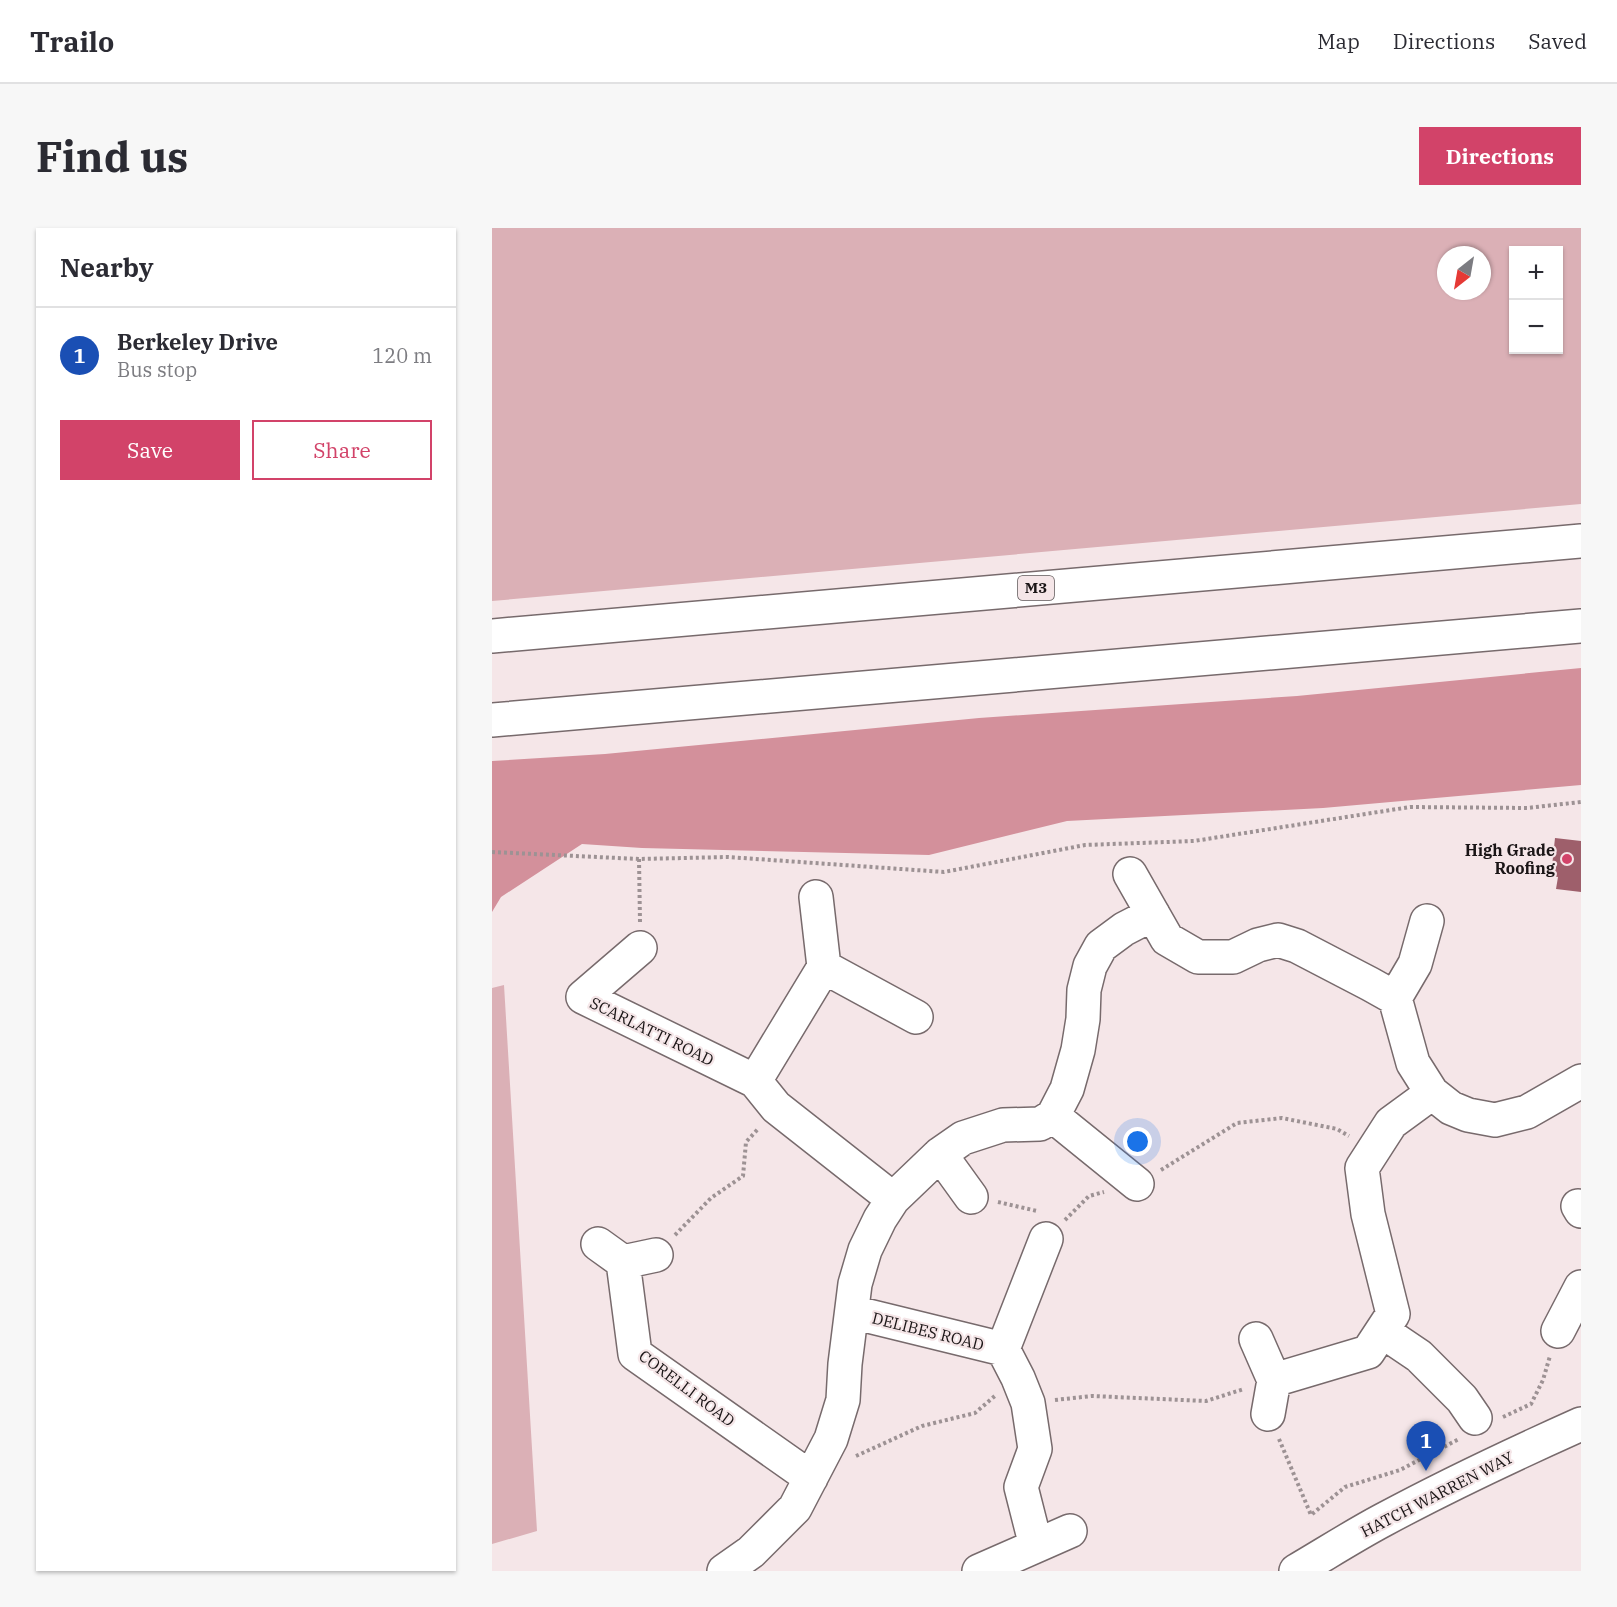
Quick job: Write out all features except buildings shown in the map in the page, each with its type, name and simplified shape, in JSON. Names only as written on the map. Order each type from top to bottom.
[{"type":"main road","name":"M3","points":[[492,636],[1581,541]]},
{"type":"main road","points":[[492,720],[1581,626]]},
{"type":"main road","points":[[1130,874],[1167,939],[1198,957],[1233,957],[1257,945],[1278,940],[1298,946],[1395,998],[1413,1063],[1432,1094],[1451,1108],[1468,1115],[1495,1120],[1527,1112],[1581,1081]]},
{"type":"main road","points":[[755,1082],[824,967],[816,897]]},
{"type":"main road","points":[[724,1571],[751,1552],[795,1508],[831,1439],[843,1400],[855,1284],[865,1250],[893,1199],[940,1154],[963,1138],[1003,1125],[1040,1124],[1053,1116],[1067,1089],[1078,1050],[1083,1019],[1084,990],[1090,966],[1101,946],[1124,929],[1153,914]]},
{"type":"main road","points":[[1395,998],[1415,964],[1427,921]]},
{"type":"main road","name":"SCARLATTI ROAD","points":[[640,948],[583,997],[755,1082],[776,1107],[893,1199]]},
{"type":"main road","points":[[824,967],[916,1017]]},
{"type":"main road","points":[[1274,1380],[1368,1352],[1393,1314],[1368,1214],[1362,1168],[1391,1123],[1432,1094]]},
{"type":"main road","points":[[1053,1116],[1137,1184]]},
{"type":"main road","points":[[940,1154],[971,1197]]},
{"type":"main road","name":"DELIBES ROAD","points":[[852,1312],[1016,1377],[1054,1221]]},
{"type":"main road","name":"CORELLI ROAD","points":[[656,1255],[611,1253],[635,1354],[811,1478]]},
{"type":"main road","points":[[1558,1331],[1581,1287]]},
{"type":"main road","points":[[1382,1331],[1419,1356],[1461,1399],[1478,1425]]},
{"type":"main road","points":[[1256,1339],[1274,1380],[1268,1414]]},
{"type":"main road","points":[[1016,1377],[1035,1449],[1020,1487],[1036,1546]]},
{"type":"main road","name":"HATCH WARREN WAY","points":[[1296,1571],[1412,1505],[1489,1466],[1581,1424]]},
{"type":"main road","points":[[979,1571],[1070,1531]]},
{"type":"path","points":[[492,852],[639,859],[728,858],[944,872],[1085,845],[1194,841],[1410,807],[1527,808],[1581,802]]},
{"type":"path","points":[[639,859],[640,948]]},
{"type":"path","points":[[656,1255],[711,1198],[743,1176],[746,1142],[776,1107]]},
{"type":"path","points":[[971,1197],[1054,1221],[1089,1196],[1137,1184],[1237,1123],[1282,1118],[1337,1129],[1373,1150]]},
{"type":"path","points":[[1268,1414],[1311,1515],[1345,1487],[1400,1470],[1478,1425],[1531,1404],[1543,1380],[1558,1331]]},
{"type":"path","points":[[811,1478],[922,1426],[975,1413],[1016,1377],[1092,1396],[1206,1401],[1274,1380]]},
{"type":"shaded area","points":[[492,228],[1581,228],[1581,504],[492,601]]},
{"type":"shaded area","points":[[1581,668],[1581,785],[1323,808],[1067,821],[929,855],[642,848],[582,844],[501,897],[492,912],[492,761],[605,754],[979,718],[1297,696]]},
{"type":"shaded area","points":[[504,985],[537,1531],[492,1544],[492,988]]},
{"type":"place","name":"High Grade Roofing","points":[[1567,859]]},
{"type":"place","name":"Berkeley Drive","points":[[1426,1471]]}]
